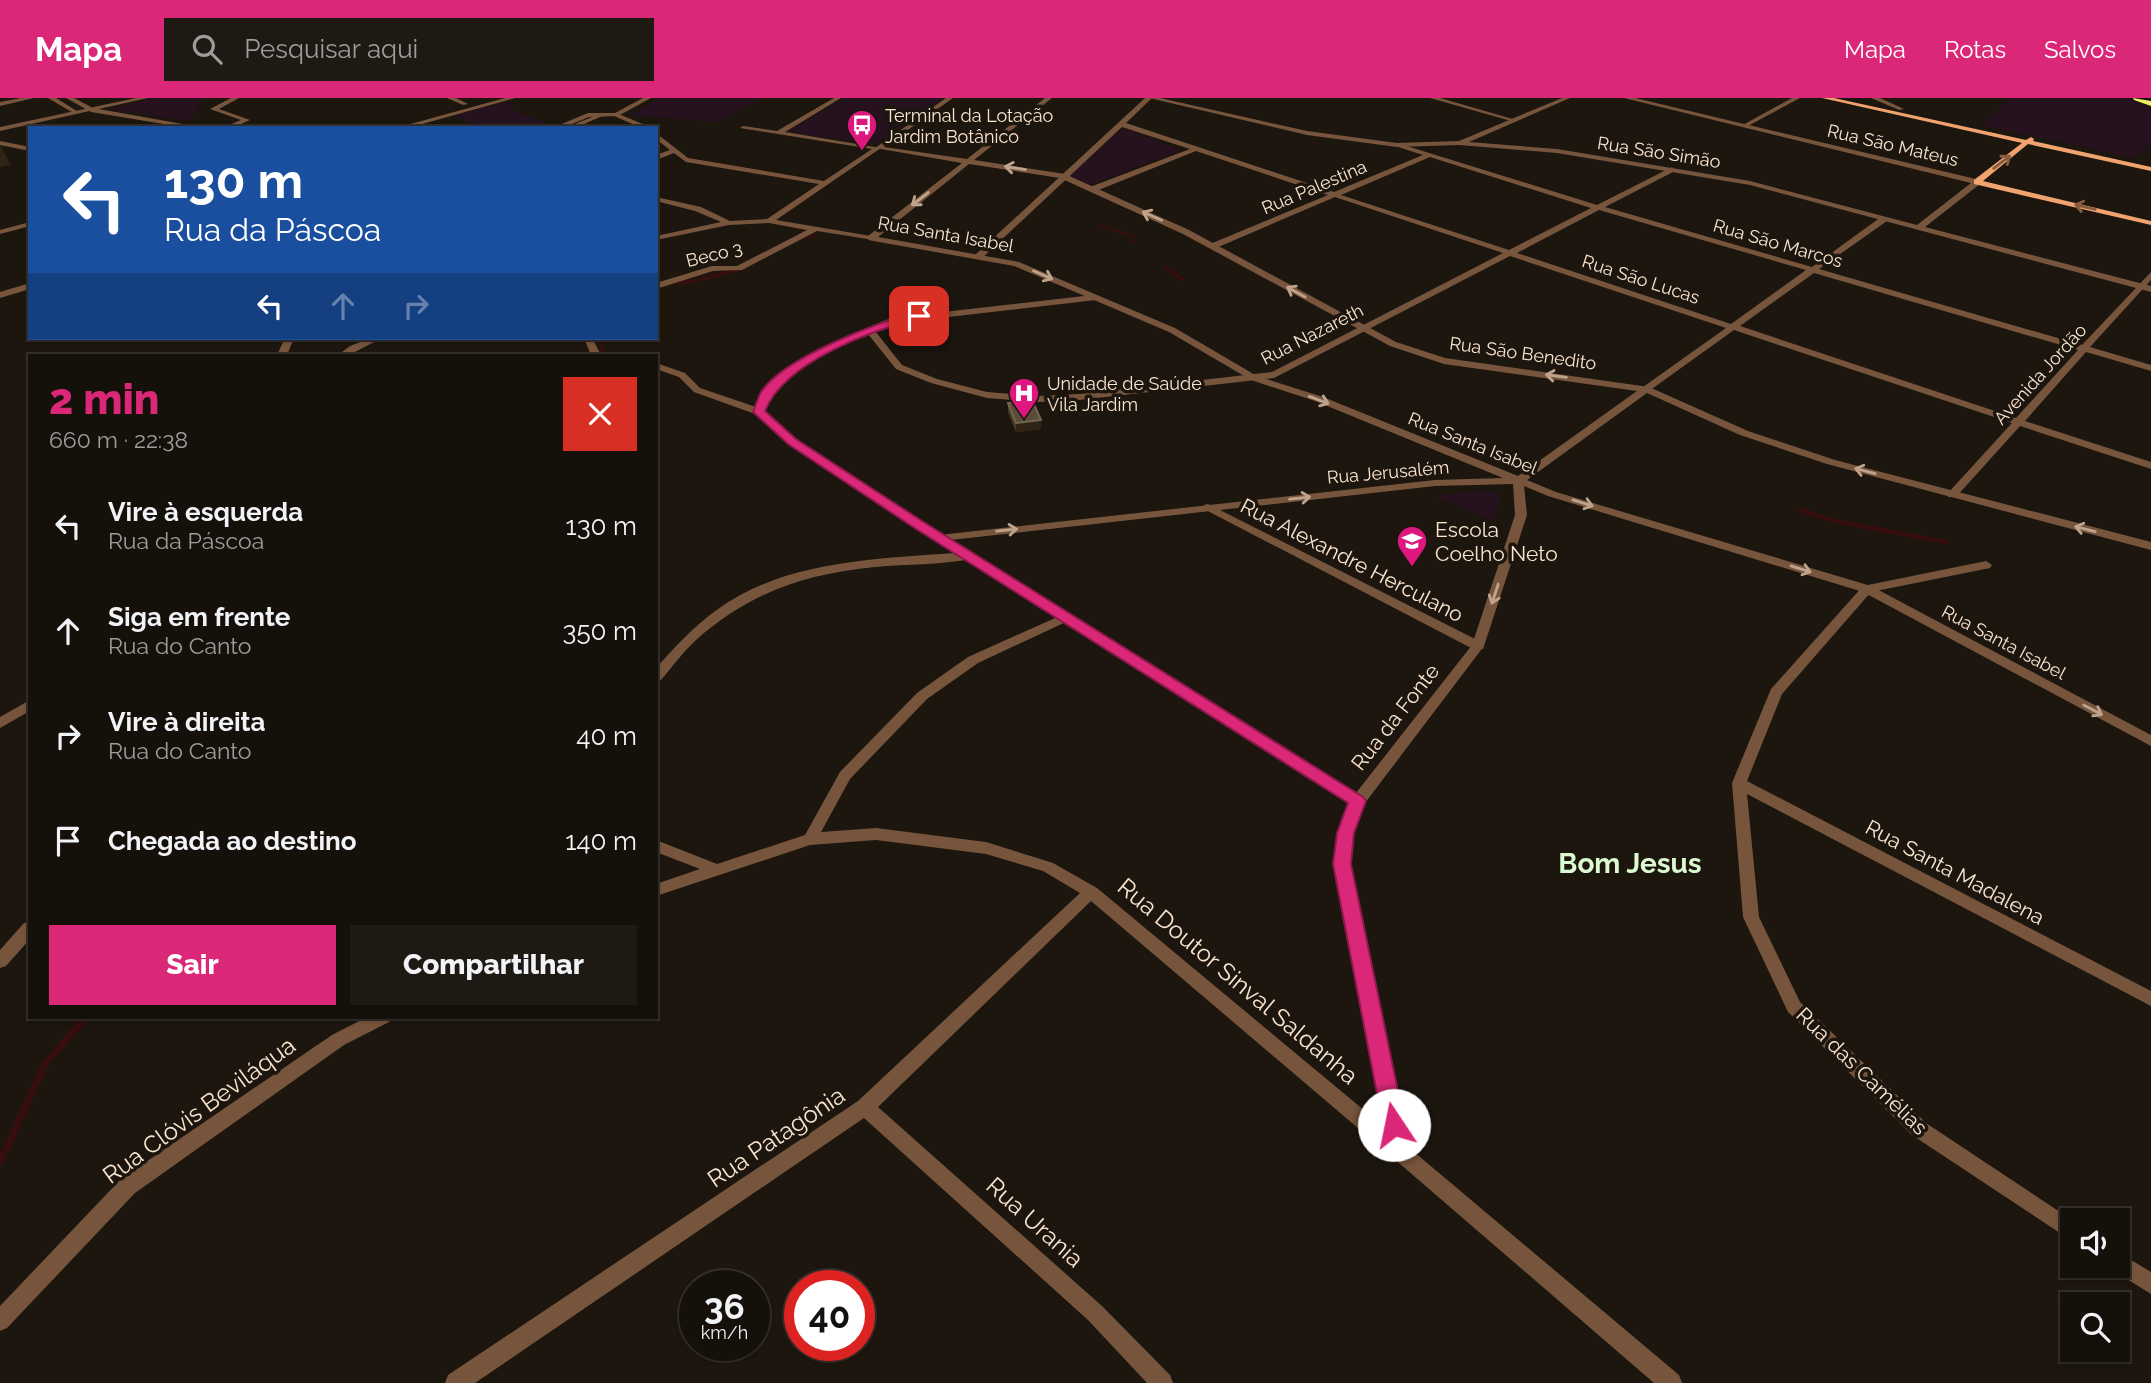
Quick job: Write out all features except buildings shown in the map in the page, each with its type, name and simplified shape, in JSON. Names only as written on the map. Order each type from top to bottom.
[{"type":"main road","points":[[1825,98],[2151,164]]},
{"type":"main road","points":[[1849,98],[2151,169]]},
{"type":"main road","points":[[2137,98],[2151,104]]},
{"type":"main road","points":[[1862,99],[1885,111]]},
{"type":"main road","points":[[1977,182],[2030,140]]},
{"type":"main road","name":"Rua São Mateus","points":[[1977,182],[2151,223]]},
{"type":"street","points":[[0,104],[31,98]]},
{"type":"street","points":[[51,98],[77,113],[152,126],[163,125]]},
{"type":"street","points":[[69,98],[91,110],[163,125]]},
{"type":"street","points":[[0,129],[145,98]]},
{"type":"street","points":[[230,126],[247,120],[213,109],[236,98]]},
{"type":"street","points":[[450,98],[465,104]]},
{"type":"street","points":[[407,126],[512,98]]},
{"type":"street","points":[[616,115],[648,98]]},
{"type":"street","points":[[779,133],[838,98]]},
{"type":"street","points":[[769,221],[950,98]]},
{"type":"street","points":[[871,238],[1049,98]]},
{"type":"street","points":[[978,257],[1062,176],[1151,98]]},
{"type":"street","name":"Rua São Simão","points":[[1151,98],[1307,133],[1397,145],[1459,143],[1557,151],[1750,183],[2146,288]]},
{"type":"street","points":[[1433,98],[1513,120]]},
{"type":"street","points":[[1459,143],[1567,98]]},
{"type":"street","name":"Rua São Mateus","points":[[1627,98],[1977,182]]},
{"type":"street","points":[[1744,126],[1797,98]]},
{"type":"street","points":[[1874,98],[1901,109]]},
{"type":"street","points":[[573,126],[604,114]]},
{"type":"street","points":[[560,126],[588,115],[604,114],[616,115],[643,126]]},
{"type":"street","name":"Rua São Lucas","points":[[1121,124],[2151,466]]},
{"type":"street","name":"Rua São Benedito","points":[[743,128],[1062,176],[1213,246],[1393,344],[1444,361],[1646,389],[1744,433],[1831,462],[2151,546]]},
{"type":"street","points":[[658,137],[686,160],[825,183]]},
{"type":"street","points":[[0,143],[28,149]]},
{"type":"street","name":"Rua São Marcos","points":[[1397,145],[1597,207],[2151,368]]},
{"type":"street","points":[[1093,190],[1196,149]]},
{"type":"street","points":[[658,157],[674,151]]},
{"type":"street","name":"Rua Palestina","points":[[1213,246],[1427,156]]},
{"type":"street","name":"Rua Nazareth","points":[[870,330],[900,367],[934,381],[987,395],[1038,399],[1079,397],[1273,375],[1360,327],[1672,169]]},
{"type":"street","points":[[1918,228],[1977,182]]},
{"type":"street","points":[[658,199],[698,209],[729,223]]},
{"type":"street","points":[[1518,481],[1884,219]]},
{"type":"street","name":"Rua Santa Isabel","points":[[658,238],[729,223],[769,221],[1016,264],[1172,330],[1254,378],[1319,399],[1518,481],[1552,494],[1867,590],[2151,741]]},
{"type":"street","points":[[0,232],[28,225]]},
{"type":"street","name":"Beco 3","points":[[658,285],[712,270],[739,268],[815,229]]},
{"type":"street","name":"Avenida Jordão","points":[[1952,495],[2085,348],[2146,288],[2151,275]]},
{"type":"street","points":[[0,295],[28,287]]},
{"type":"street","points":[[759,412],[767,391],[790,372],[836,345],[870,330],[919,316],[1093,298]]},
{"type":"street","points":[[344,354],[372,340]]},
{"type":"street","points":[[658,367],[682,375],[697,390],[759,412],[792,442],[939,538],[1357,801]]},
{"type":"street","name":"Rua Jerusalém","points":[[939,538],[1435,483],[1518,481]]},
{"type":"street","name":"Rua da Fonte","points":[[1399,1151],[1342,864],[1346,833],[1357,801],[1478,646],[1521,515],[1518,481]]},
{"type":"street","name":"Rua Alexandre Herculano","points":[[1208,507],[1478,646]]},
{"type":"street","points":[[658,674],[679,647],[703,626],[764,587],[802,573],[840,567],[967,556]]},
{"type":"street","points":[[1867,590],[1986,565]]},
{"type":"street","name":"Rua das Camélias","points":[[1867,590],[1776,692],[1739,783],[1751,917],[1794,1007],[1919,1129],[2060,1223]]},
{"type":"street","points":[[810,839],[845,776],[922,696],[973,660],[1064,618]]},
{"type":"street","points":[[0,723],[28,706]]},
{"type":"street","name":"Rua Santa Madalena","points":[[1739,783],[2151,999]]},
{"type":"street","points":[[658,889],[810,839],[876,834],[986,848],[1048,867],[1091,892]]},
{"type":"street","points":[[658,847],[715,869]]},
{"type":"street","name":"Rua Doutor Sinval Saldanha","points":[[1091,892],[1671,1383]]},
{"type":"street","name":"Rua Patagônia","points":[[456,1383],[865,1107],[1091,892]]},
{"type":"street","points":[[0,961],[28,930]]},
{"type":"street","name":"Rua Clóvis Beviláqua","points":[[0,1321],[128,1186],[338,1040],[379,1019]]},
{"type":"street","name":"Rua Urania","points":[[865,1107],[1095,1312],[1162,1383]]},
{"type":"street","points":[[2130,1270],[2151,1284]]},
{"type":"shaded area","points":[[156,98],[204,98],[189,121],[108,109]]},
{"type":"shaded area","points":[[661,98],[762,98],[718,122],[629,115]]},
{"type":"shaded area","points":[[844,98],[944,98],[875,144],[786,132]]},
{"type":"shaded area","points":[[2012,98],[2127,98],[2151,108],[2151,144],[2135,158],[1982,125]]},
{"type":"shaded area","points":[[506,102],[519,104],[506,108],[551,125],[478,126],[454,116]]},
{"type":"shaded area","points":[[1123,128],[1180,150],[1091,185],[1068,176]]},
{"type":"shaded area","points":[[1486,490],[1500,496],[1493,521],[1435,496]]},
{"type":"waterway","points":[[1101,226],[1132,236],[1135,243]]},
{"type":"waterway","points":[[803,238],[816,235]]},
{"type":"waterway","points":[[672,283],[695,281],[745,268]]},
{"type":"waterway","points":[[1166,268],[1183,280]]},
{"type":"waterway","points":[[603,340],[601,344],[604,354]]},
{"type":"waterway","points":[[1801,510],[1834,521],[1946,542]]},
{"type":"waterway","points":[[0,1162],[45,1064],[84,1019]]},
{"type":"place","name":"Terminal da Lotação Jardim Botânico","points":[[862,152]]},
{"type":"place","name":"Unidade de Saúde Vila Jardim","points":[[1024,420]]},
{"type":"place","name":"Escola Coelho Neto","points":[[1412,568]]},
{"type":"district","name":"Bom Jesus","points":[[1630,863]]},
{"type":"route","points":[[919,316],[894,320],[847,339],[790,372],[767,391],[759,412],[792,442],[918,524],[1357,801],[1346,833],[1342,864],[1394,1125]]}]
